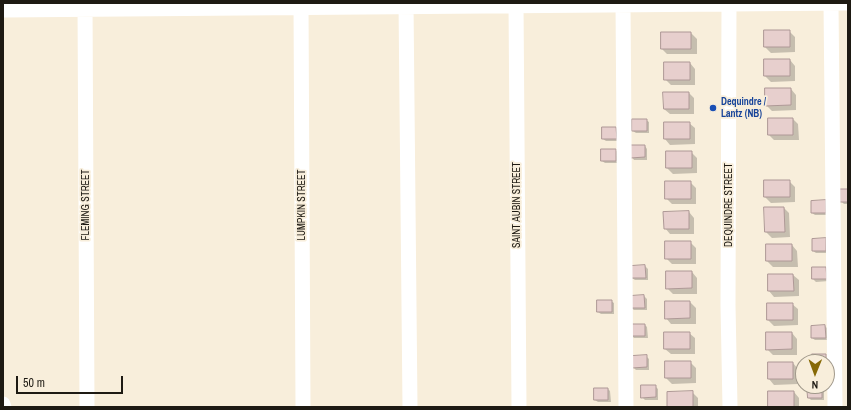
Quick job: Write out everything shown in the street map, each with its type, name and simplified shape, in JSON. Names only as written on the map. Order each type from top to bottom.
[{"type":"street","points":[[831,3],[835,407]]},
{"type":"street","points":[[3,10],[85,6],[848,3]]},
{"type":"street","name":"DEQUINDRE STREET","points":[[729,4],[728,305],[730,407]]},
{"type":"street","points":[[406,5],[410,407]]},
{"type":"street","name":"SAINT AUBIN STREET","points":[[516,5],[519,407]]},
{"type":"street","points":[[623,5],[626,407]]},
{"type":"street","name":"FLEMING STREET","points":[[85,6],[87,407]]},
{"type":"street","name":"LUMPKIN STREET","points":[[301,6],[303,407]]},
{"type":"building","points":[[764,30],[790,30],[790,47],[764,47]]},
{"type":"building","points":[[661,32],[691,32],[691,49],[661,49]]},
{"type":"building","points":[[764,59],[790,59],[790,76],[764,76]]},
{"type":"building","points":[[664,62],[690,62],[690,80],[664,80]]},
{"type":"building","points":[[765,88],[791,88],[791,105],[765,106]]},
{"type":"building","points":[[663,92],[689,92],[689,109],[664,109]]},
{"type":"building","points":[[768,118],[793,118],[793,135],[768,135]]},
{"type":"building","points":[[632,119],[647,119],[647,131],[632,131]]},
{"type":"building","points":[[664,122],[690,122],[690,139],[664,139]]},
{"type":"building","points":[[602,127],[616,127],[617,139],[602,139]]},
{"type":"building","points":[[630,145],[645,145],[645,157],[631,158]]},
{"type":"building","points":[[601,149],[616,149],[616,161],[601,161]]},
{"type":"building","points":[[666,151],[692,151],[692,168],[666,168]]},
{"type":"building","points":[[764,180],[790,180],[790,197],[764,197]]},
{"type":"building","points":[[665,181],[691,181],[691,199],[665,199]]},
{"type":"building","points":[[840,189],[848,189],[848,202],[840,202]]},
{"type":"building","points":[[826,200],[826,213],[811,213],[811,201]]},
{"type":"building","points":[[764,207],[784,207],[785,232],[765,232]]},
{"type":"building","points":[[689,211],[689,229],[664,229],[663,212]]},
{"type":"building","points":[[826,238],[826,251],[812,251],[812,239]]},
{"type":"building","points":[[665,241],[691,241],[691,259],[665,259]]},
{"type":"building","points":[[766,244],[792,244],[792,261],[766,261]]},
{"type":"building","points":[[645,265],[646,278],[631,278],[631,266]]},
{"type":"building","points":[[812,267],[826,267],[827,279],[812,279]]},
{"type":"building","points":[[666,271],[692,271],[692,288],[666,289]]},
{"type":"building","points":[[768,274],[793,274],[794,291],[768,291]]},
{"type":"building","points":[[644,295],[645,308],[630,308],[630,296]]},
{"type":"building","points":[[597,300],[612,300],[612,312],[597,312]]},
{"type":"building","points":[[665,301],[690,301],[690,318],[665,319]]},
{"type":"building","points":[[767,303],[793,303],[793,320],[767,320]]},
{"type":"building","points":[[631,324],[645,324],[645,336],[631,336]]},
{"type":"building","points":[[825,325],[826,338],[811,338],[811,326]]},
{"type":"building","points":[[664,332],[690,332],[690,349],[664,349]]},
{"type":"building","points":[[766,332],[792,332],[792,349],[766,350]]},
{"type":"building","points":[[647,355],[647,367],[632,368],[632,356]]},
{"type":"building","points":[[665,361],[691,361],[691,378],[665,378]]},
{"type":"building","points":[[768,362],[793,362],[793,379],[768,379]]},
{"type":"building","points":[[641,385],[656,385],[656,397],[641,398]]},
{"type":"building","points":[[594,388],[608,388],[608,400],[594,400]]},
{"type":"building","points":[[693,391],[693,407],[667,407],[667,392]]},
{"type":"building","points":[[768,391],[794,391],[794,407],[768,407]]},
{"type":"building","points":[[808,394],[822,394],[822,398],[808,398]]},
{"type":"place","name":"Dequindre / Lantz (NB)","points":[[713,108]]}]
